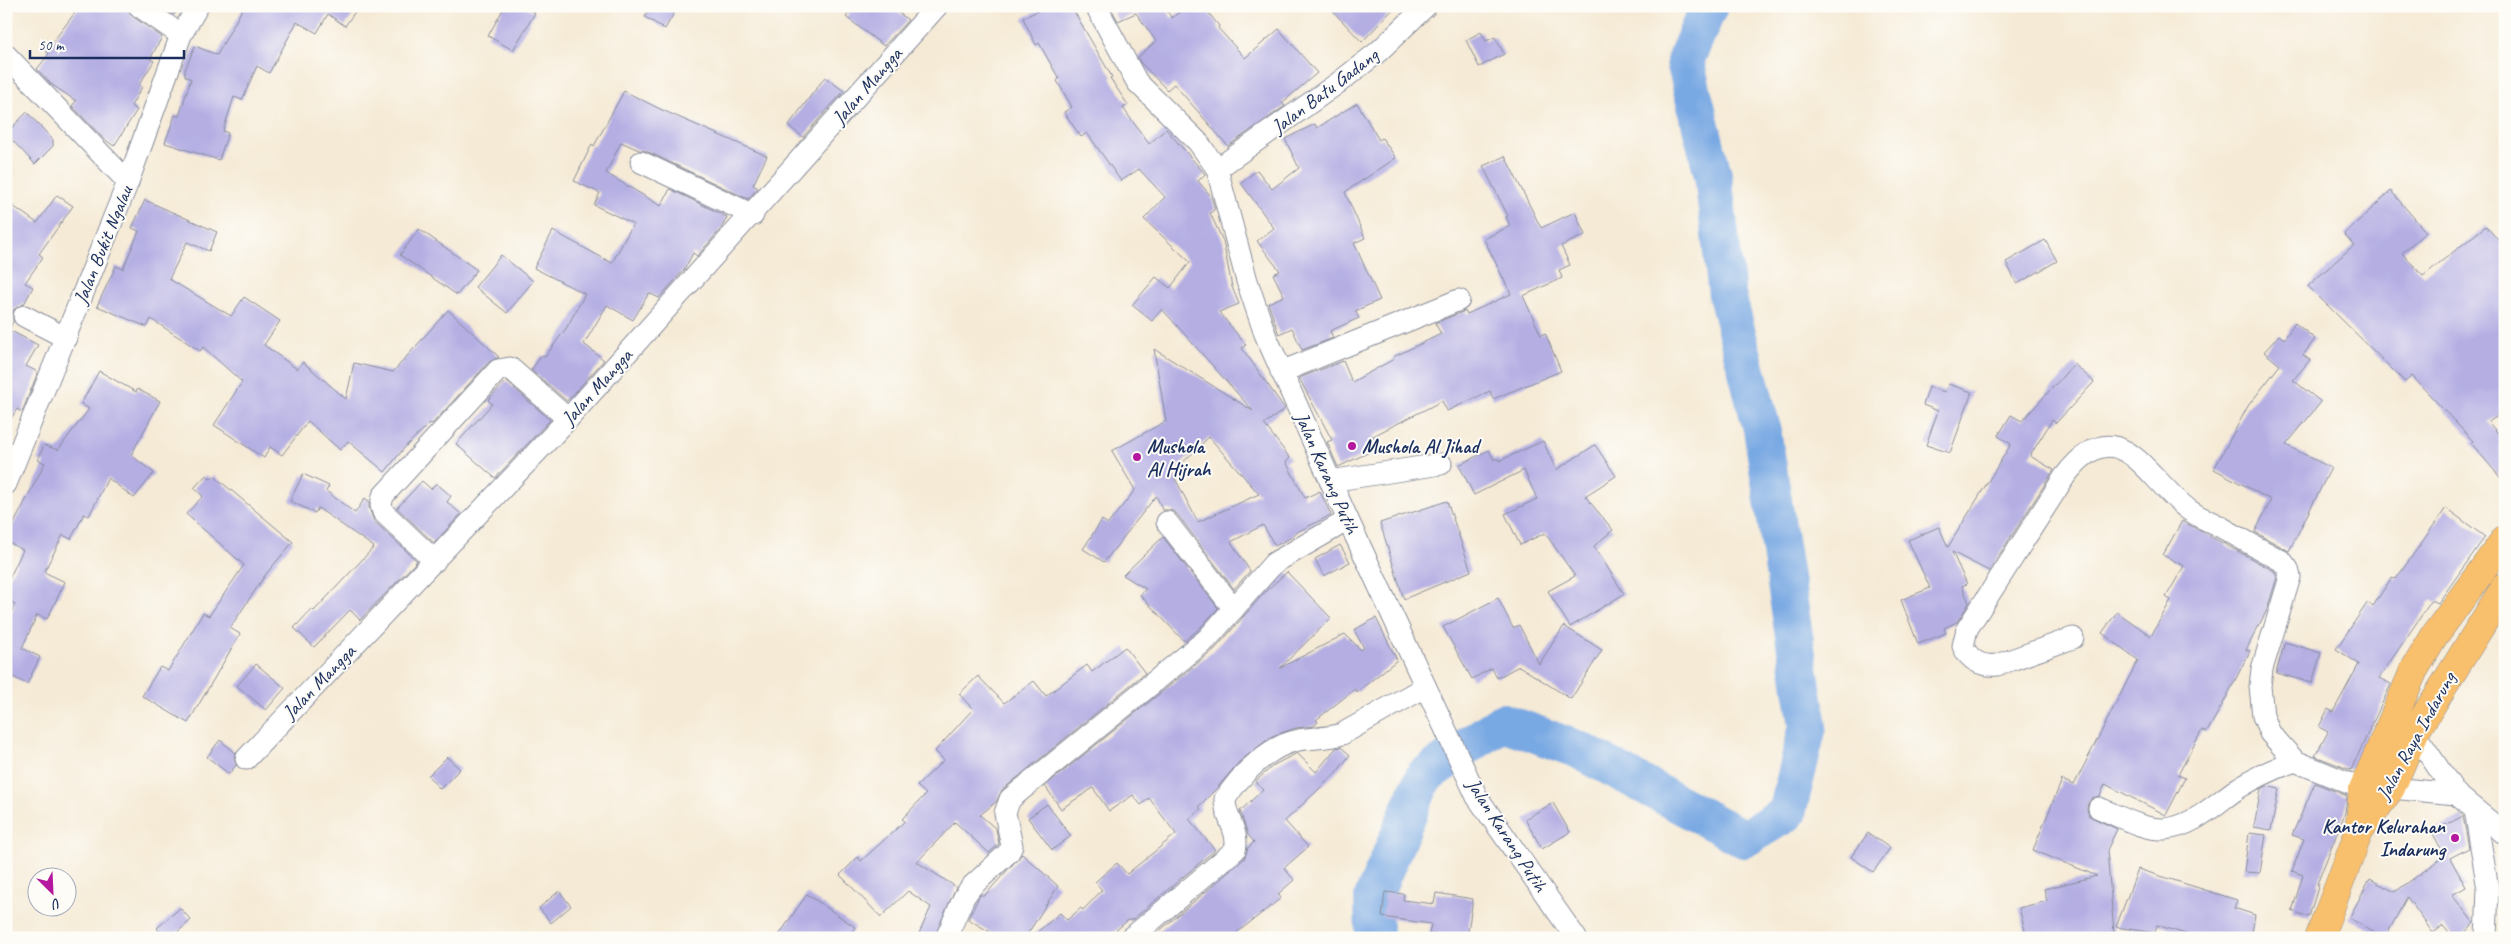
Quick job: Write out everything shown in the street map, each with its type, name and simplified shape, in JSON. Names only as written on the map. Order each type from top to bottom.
[{"type":"highway","name":"Jalan Raya Indarung","points":[[2359,832],[2363,789],[2396,708],[2414,670],[2437,632],[2505,539]]},
{"type":"highway","name":"Jalan Raya Indarung","points":[[2359,832],[2391,788],[2415,732],[2505,587]]},
{"type":"highway","points":[[2319,938],[2359,832]]},
{"type":"street","points":[[139,6],[181,35]]},
{"type":"street","name":"Jalan Bukit Ngalau","points":[[6,484],[128,182],[181,35],[198,6]]},
{"type":"street","name":"Jalan Mangga","points":[[246,759],[436,561],[568,419],[753,215],[937,6]]},
{"type":"street","name":"Jalan Karang Putih","points":[[1096,6],[1137,82],[1198,142],[1218,169],[1247,281],[1265,334],[1427,692],[1477,797],[1576,938]]},
{"type":"street","name":"Jalan Batu Gadang","points":[[1218,169],[1338,84],[1378,52],[1426,6]]},
{"type":"street","points":[[6,55],[128,182]]},
{"type":"street","points":[[641,162],[753,215]]},
{"type":"street","points":[[1281,372],[1459,300]]},
{"type":"street","points":[[24,316],[66,338]]},
{"type":"street","points":[[436,561],[383,512],[381,505],[383,496],[498,370],[510,368],[568,419]]},
{"type":"street","points":[[2073,638],[1997,665],[1987,666],[1971,657],[1963,646],[1967,629],[2064,476],[2076,461],[2089,450],[2104,446],[2116,447],[2132,454],[2146,466],[2189,510],[2282,561],[2288,568],[2290,577],[2262,668],[2260,700],[2263,716],[2270,733],[2295,761],[2363,789],[2391,788],[2456,794]]},
{"type":"street","points":[[1330,481],[1441,464]]},
{"type":"street","points":[[946,938],[971,887],[1009,852],[1012,846],[1005,813],[1010,799],[1207,639],[1274,563],[1348,520]]},
{"type":"street","points":[[1167,522],[1234,609]]},
{"type":"street","points":[[1131,938],[1235,850],[1236,836],[1225,799],[1264,755],[1275,747],[1288,742],[1331,738],[1342,734],[1427,692]]},
{"type":"street","points":[[2396,708],[2415,732],[2456,794],[2505,834]]},
{"type":"street","points":[[2099,808],[2146,826],[2163,829],[2180,826],[2195,819],[2265,772],[2295,761]]},
{"type":"street","points":[[2475,810],[2488,889],[2486,938]]},
{"type":"building","points":[[80,6],[127,6],[132,16],[162,37],[150,59],[154,61],[139,85],[142,87],[131,106],[137,110],[114,146],[104,139],[72,106],[76,101],[51,84],[37,69],[49,54],[46,51]]},
{"type":"building","points":[[161,6],[180,6],[174,15]]},
{"type":"building","points":[[244,6],[359,6],[345,26],[328,14],[317,33],[297,22],[269,73],[257,66],[242,100],[234,97],[223,131],[228,133],[219,160],[165,143],[175,115],[179,116],[191,79],[185,76],[185,70],[195,46],[217,55]]},
{"type":"building","points":[[505,6],[523,6],[535,13],[513,50],[488,36]]},
{"type":"building","points":[[651,6],[663,6],[674,13],[665,29],[645,17]]},
{"type":"building","points":[[855,6],[890,6],[908,20],[884,46],[846,17]]},
{"type":"building","points":[[1048,6],[1071,6],[1112,77],[1110,78],[1128,105],[1123,108],[1149,144],[1166,129],[1205,174],[1198,181],[1211,196],[1215,209],[1210,213],[1223,241],[1232,287],[1239,304],[1219,312],[1246,345],[1242,348],[1285,409],[1264,424],[1290,458],[1286,462],[1305,498],[1320,491],[1331,515],[1293,534],[1294,536],[1275,546],[1263,525],[1231,542],[1250,571],[1234,589],[1177,514],[1171,510],[1163,510],[1156,496],[1104,562],[1083,549],[1102,520],[1108,524],[1135,490],[1112,451],[1166,421],[1154,349],[1253,411],[1162,309],[1152,321],[1132,305],[1156,277],[1170,288],[1190,262],[1144,219],[1165,197],[1139,169],[1121,181],[1087,133],[1081,137],[1064,112],[1072,107],[1057,81],[1059,79],[1039,43],[1036,45],[1023,18]],"holes":[[[1209,437],[1259,494],[1198,522],[1172,473]]]},
{"type":"building","points":[[1110,6],[1163,6],[1172,18],[1187,6],[1203,6],[1219,26],[1218,28],[1245,58],[1279,29],[1317,73],[1282,103],[1285,106],[1228,146],[1174,84],[1167,90],[1140,62],[1138,57],[1156,41],[1136,13],[1118,21]]},
{"type":"building","points":[[1328,6],[1396,6],[1362,42]]},
{"type":"building","points":[[1481,32],[1486,41],[1495,37],[1504,54],[1479,67],[1466,40]]},
{"type":"building","points":[[825,77],[844,91],[803,137],[788,126]]},
{"type":"building","points":[[624,91],[767,156],[753,185],[758,188],[748,199],[646,151],[621,142],[606,173],[661,206],[670,189],[727,217],[721,229],[697,256],[693,253],[684,270],[659,298],[649,293],[633,320],[607,305],[584,344],[604,360],[567,401],[531,370],[542,355],[545,357],[567,327],[585,294],[534,268],[553,231],[612,263],[633,224],[594,205],[600,193],[574,181],[592,144],[594,146]]},
{"type":"building","points":[[1357,103],[1379,140],[1382,138],[1396,158],[1345,192],[1365,238],[1354,243],[1380,300],[1355,311],[1359,318],[1330,331],[1333,338],[1302,350],[1292,328],[1279,334],[1277,329],[1268,303],[1284,296],[1273,274],[1280,271],[1257,241],[1274,228],[1241,183],[1257,170],[1272,189],[1299,168],[1285,139],[1315,124],[1317,128]]},
{"type":"building","points":[[27,112],[53,140],[53,146],[35,164],[6,134]]},
{"type":"building","points":[[1505,156],[1541,228],[1575,212],[1585,235],[1561,246],[1570,265],[1559,270],[1562,278],[1523,296],[1541,335],[1545,333],[1561,371],[1493,399],[1490,391],[1447,411],[1442,401],[1373,436],[1378,448],[1338,467],[1327,442],[1332,440],[1299,378],[1343,361],[1352,382],[1394,359],[1393,357],[1441,334],[1435,323],[1465,311],[1467,314],[1511,294],[1484,239],[1510,226],[1506,217],[1508,216],[1483,166]]},
{"type":"building","points":[[2391,191],[2426,232],[2402,253],[2423,276],[2486,226],[2505,248],[2505,336],[2499,339],[2505,353],[2505,412],[2488,422],[2505,441],[2505,483],[2471,443],[2473,441],[2412,376],[2405,382],[2308,286],[2354,245],[2344,234]]},
{"type":"building","points":[[57,195],[73,206],[39,254],[43,257],[25,283],[33,287],[24,304],[13,310],[13,322],[9,330],[38,345],[26,366],[38,372],[22,412],[17,409],[6,427],[6,201],[37,223]]},
{"type":"building","points":[[145,200],[217,232],[209,251],[187,242],[169,279],[231,316],[244,297],[280,321],[264,345],[297,369],[303,362],[346,399],[354,363],[393,372],[448,310],[499,357],[489,362],[432,424],[430,423],[405,447],[385,472],[348,441],[340,450],[308,421],[282,455],[270,447],[264,458],[214,425],[242,382],[203,347],[200,351],[151,319],[147,327],[97,306],[116,266],[123,269],[139,231],[132,228]]},
{"type":"building","points":[[419,229],[477,270],[457,295],[400,255]]},
{"type":"building","points":[[2045,240],[2057,261],[2017,284],[2006,262]]},
{"type":"building","points":[[501,255],[533,281],[507,313],[475,287]]},
{"type":"building","points":[[2295,323],[2315,339],[2303,355],[2310,360],[2293,380],[2321,402],[2286,445],[2331,468],[2289,551],[2255,532],[2271,500],[2214,469],[2248,406],[2280,365],[2264,352],[2279,335],[2284,339]]},
{"type":"building","points":[[2074,364],[2094,382],[2056,423],[2052,420],[2030,456],[2054,470],[1989,571],[1952,552],[1967,584],[1962,586],[1969,603],[1957,622],[1944,628],[1946,633],[1918,644],[1901,600],[1930,588],[1908,540],[1939,527],[1948,547],[2011,444],[1998,436],[2011,415],[2022,421]]},
{"type":"building","points":[[99,371],[136,392],[137,389],[160,401],[131,455],[154,473],[134,498],[108,478],[89,516],[84,514],[71,539],[63,535],[44,572],[65,582],[47,619],[37,615],[22,648],[40,657],[27,684],[9,675],[6,681],[6,623],[15,604],[6,600],[6,585],[23,550],[6,541],[6,539],[45,463],[38,460],[44,445],[58,450],[89,409],[81,404]]},
{"type":"building","points":[[506,381],[550,420],[495,478],[456,444],[492,404],[488,400]]},
{"type":"building","points":[[1948,384],[1972,392],[1950,453],[1926,445],[1938,411],[1923,405],[1929,387],[1945,392]]},
{"type":"building","points":[[1543,441],[1556,470],[1595,445],[1616,476],[1585,496],[1613,530],[1594,546],[1624,594],[1570,627],[1548,591],[1575,576],[1545,533],[1520,545],[1505,514],[1537,499],[1524,470],[1474,495],[1459,465],[1489,450],[1494,460],[1497,458],[1499,461]]},
{"type":"building","points":[[303,474],[329,486],[326,491],[355,513],[365,498],[369,501],[369,508],[374,521],[417,561],[360,620],[350,610],[314,647],[294,628],[312,609],[314,611],[374,547],[318,508],[315,513],[290,501]]},
{"type":"building","points":[[206,475],[211,479],[214,476],[293,542],[266,574],[230,628],[240,634],[188,723],[142,696],[160,667],[168,671],[203,613],[209,616],[244,565],[186,514],[203,496],[194,488]]},
{"type":"building","points":[[422,481],[431,489],[436,483],[451,496],[447,502],[461,514],[434,543],[397,508]]},
{"type":"building","points":[[1447,501],[1471,571],[1404,599],[1380,523]]},
{"type":"building","points":[[2446,508],[2485,537],[2438,603],[2432,600],[2379,678],[2391,684],[2351,770],[2315,756],[2328,732],[2319,727],[2328,709],[2333,712],[2359,664],[2336,649],[2368,602],[2373,606],[2392,577],[2396,579]]},
{"type":"building","points":[[2182,521],[2274,571],[2277,577],[2267,610],[2246,650],[2250,651],[2226,698],[2207,732],[2202,730],[2178,775],[2185,778],[2166,815],[2105,784],[2100,796],[2092,798],[2088,803],[2089,816],[2117,829],[2107,850],[2114,933],[2081,936],[2081,938],[2027,938],[2019,908],[2047,901],[2044,889],[2097,876],[2033,850],[2062,780],[2074,785],[2138,660],[2102,633],[2117,612],[2151,636],[2171,600],[2166,597],[2184,566],[2163,555]]},
{"type":"building","points":[[1163,537],[1218,608],[1198,630],[1184,641],[1140,595],[1146,589],[1123,575]]},
{"type":"building","points":[[1340,545],[1350,562],[1324,576],[1315,559]]},
{"type":"building","points":[[1287,572],[1331,618],[1280,668],[1345,634],[1361,650],[1364,648],[1354,630],[1376,618],[1397,660],[1357,692],[1355,689],[1316,720],[1318,722],[1314,726],[1296,728],[1272,736],[1239,762],[1199,806],[1201,809],[1189,819],[1215,850],[1132,920],[1128,920],[1107,938],[1030,938],[1060,913],[1067,920],[1081,908],[1083,910],[1102,890],[1095,882],[1117,863],[1127,874],[1176,834],[1149,798],[1141,805],[1133,795],[1109,811],[1093,788],[1061,809],[1045,786],[1215,649],[1266,591]]},
{"type":"building","points":[[1498,598],[1513,628],[1519,625],[1539,664],[1564,626],[1602,650],[1571,699],[1519,666],[1497,678],[1492,668],[1472,679],[1443,627]]},
{"type":"building","points":[[2285,642],[2321,653],[2312,683],[2276,673]]},
{"type":"building","points":[[1125,647],[1145,673],[1002,790],[996,802],[980,815],[996,829],[999,844],[989,853],[955,822],[917,862],[956,887],[934,938],[917,938],[931,907],[908,891],[881,917],[840,875],[858,857],[861,861],[905,821],[902,819],[926,794],[917,786],[944,760],[935,751],[973,709],[959,694],[978,676],[1004,703],[1034,681],[1046,696],[1087,665],[1092,672]]},
{"type":"building","points":[[256,664],[285,688],[266,710],[237,686]]},
{"type":"building","points":[[220,740],[236,753],[234,757],[236,765],[229,774],[207,757]]},
{"type":"building","points":[[1341,747],[1350,755],[1337,772],[1285,821],[1308,847],[1284,868],[1294,880],[1278,894],[1281,898],[1230,938],[1151,938],[1244,859],[1248,848],[1254,842],[1248,835],[1240,811],[1263,790],[1255,781],[1274,765],[1297,753],[1316,772],[1336,748]]},
{"type":"building","points":[[447,757],[460,769],[440,789],[428,776]]},
{"type":"building","points":[[2315,783],[2347,796],[2345,813],[2317,884],[2319,884],[2309,917],[2292,911],[2303,875],[2292,871],[2304,839],[2292,835]]},
{"type":"building","points":[[2267,786],[2279,789],[2271,830],[2254,827],[2261,789]]},
{"type":"building","points":[[1553,803],[1570,832],[1542,849],[1525,819]]},
{"type":"building","points":[[1047,804],[1071,836],[1052,850],[1028,818]]},
{"type":"building","points":[[2463,816],[2469,848],[2450,858],[2466,887],[2452,895],[2474,923],[2460,938],[2454,938],[2443,926],[2433,933],[2407,897],[2385,938],[2349,918],[2370,879],[2395,892],[2445,856],[2432,832]]},
{"type":"building","points":[[1868,833],[1890,848],[1873,872],[1851,857]]},
{"type":"building","points":[[2249,833],[2266,835],[2260,873],[2244,872]]},
{"type":"building","points":[[1022,854],[1058,886],[1025,938],[1000,938],[968,919],[980,895],[985,895]]},
{"type":"building","points":[[2138,869],[2237,900],[2234,908],[2255,915],[2251,938],[2198,938],[2157,925],[2155,933],[2116,927]]},
{"type":"building","points":[[559,891],[571,906],[551,923],[539,908]]},
{"type":"building","points":[[1385,892],[1404,894],[1403,900],[1434,904],[1436,893],[1473,899],[1467,938],[1429,934],[1431,924],[1382,917]]},
{"type":"building","points":[[807,894],[855,927],[848,938],[777,938]]},
{"type":"building","points":[[180,908],[191,920],[171,938],[165,938],[157,928]]},
{"type":"waterway","points":[[1374,938],[1373,897],[1424,776],[1503,722],[1579,750],[1744,839],[1787,813],[1808,726],[1762,429],[1727,295],[1713,175],[1685,61],[1709,6]]},
{"type":"place","name":"Mushola Al Jihad","points":[[1352,446]]},
{"type":"place","name":"Mushola Al Hijrah","points":[[1137,457]]},
{"type":"place","name":"Kantor Kelurahan Indarung","points":[[2455,838]]}]
